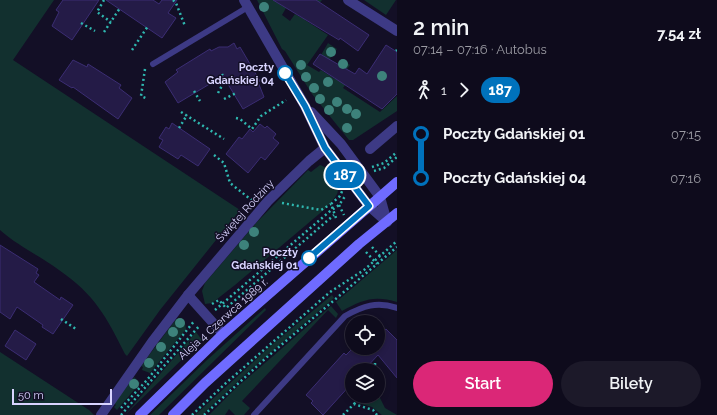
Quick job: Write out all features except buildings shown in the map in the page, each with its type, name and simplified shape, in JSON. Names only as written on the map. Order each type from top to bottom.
[{"type":"main road","name":"Aleja 4 Czerwca 1989 r.","points":[[140,415],[223,334],[397,182]]},
{"type":"main road","points":[[173,415],[205,383],[355,247],[397,213]]},
{"type":"street","points":[[348,0],[397,31]]},
{"type":"street","points":[[246,3],[305,106],[325,148],[369,206],[387,222]]},
{"type":"street","points":[[305,106],[341,144],[380,196],[387,222]]},
{"type":"street","points":[[370,149],[397,126]]},
{"type":"street","name":"Świętej Rodziny","points":[[101,415],[152,342],[188,295],[268,202],[309,161],[325,148]]},
{"type":"street","points":[[188,295],[223,334]]},
{"type":"lane","points":[[153,64],[246,3]]},
{"type":"lane","points":[[254,415],[345,316],[361,307],[372,305],[397,308]]},
{"type":"path","points":[[104,0],[97,12],[111,22]]},
{"type":"path","points":[[173,0],[176,3],[185,26]]},
{"type":"path","points":[[104,32],[120,8]]},
{"type":"path","points":[[81,23],[95,32]]},
{"type":"path","points":[[132,50],[148,26]]},
{"type":"path","points":[[218,93],[225,80],[222,74]]},
{"type":"path","points":[[194,91],[200,101]]},
{"type":"path","points":[[224,99],[236,93]]},
{"type":"path","points":[[236,118],[240,118],[253,130],[261,116],[286,100]]},
{"type":"path","points":[[181,112],[224,139]]},
{"type":"path","points":[[179,128],[187,115]]},
{"type":"path","points":[[368,168],[384,163],[397,152]]},
{"type":"path","points":[[214,154],[224,163],[230,183],[250,198]]},
{"type":"path","points":[[369,173],[384,168],[397,157]]},
{"type":"path","points":[[268,202],[295,204],[321,210],[340,196],[344,187]]},
{"type":"path","points":[[213,311],[332,209],[339,205],[349,192]]},
{"type":"path","points":[[208,307],[219,300],[226,308],[335,216],[331,204]]},
{"type":"path","points":[[339,205],[343,213]]},
{"type":"path","points":[[192,415],[226,382],[330,292],[364,270],[397,241]]},
{"type":"path","points":[[372,247],[380,256]]},
{"type":"path","points":[[204,415],[268,357],[397,247]]},
{"type":"path","points":[[366,252],[377,264]]},
{"type":"path","points":[[117,413],[147,380],[197,318]]},
{"type":"path","points":[[61,319],[76,329]]},
{"type":"path","points":[[121,415],[202,322]]},
{"type":"path","points":[[344,415],[354,404],[373,410],[377,415]]},
{"type":"green space","points":[[0,0],[54,0],[13,60],[240,210],[160,310],[127,356],[105,317],[82,288],[59,270],[14,241],[0,230]]},
{"type":"green space","points":[[257,0],[284,0],[281,5],[286,8],[282,15],[290,21],[295,14],[302,18],[313,0],[322,0],[305,20],[328,35],[307,65],[319,72],[321,70],[335,79],[343,67],[339,63],[342,59],[350,65],[342,76],[348,81],[343,88],[380,112],[397,96],[397,111],[353,140],[349,140],[312,94],[285,51],[282,49]]},
{"type":"green space","points":[[364,0],[396,0],[386,15]]},
{"type":"green space","points":[[328,43],[337,49],[329,60],[321,55]]},
{"type":"green space","points":[[320,165],[328,170],[338,186],[337,194],[332,201],[325,209],[235,285],[212,303],[205,304],[202,291],[205,283],[256,223],[308,170],[311,172]]},
{"type":"green space","points":[[397,250],[397,302],[382,299],[368,300],[362,301],[342,311],[336,302]]},
{"type":"green space","points":[[332,295],[334,298],[248,372],[202,415],[195,415],[274,343]]},
{"type":"green space","points":[[331,306],[338,314],[336,318],[328,310],[242,401],[250,408],[244,415],[235,415],[229,409],[225,415],[209,415],[236,388]]},
{"type":"green space","points":[[265,308],[266,310],[159,415],[150,415],[207,360]]},
{"type":"green space","points":[[176,319],[181,319],[185,323],[186,329],[150,373],[142,370],[143,367],[141,366]]},
{"type":"green space","points":[[196,332],[202,340],[125,415]]},
{"type":"green space","points":[[0,352],[89,410],[94,415],[0,415]]},
{"type":"green space","points":[[134,377],[140,383],[117,410],[114,407],[116,405],[114,403]]},
{"type":"green space","points":[[358,403],[382,403],[385,408],[397,415],[382,415],[372,407]]},
{"type":"bus line","name":"187","points":[[285,73],[305,106],[325,148],[369,206],[309,258]]},
{"type":"place","name":"Poczty Gdańskiej 04","points":[[285,73]]},
{"type":"place","name":"Poczty Gdańskiej 01","points":[[309,258]]}]
